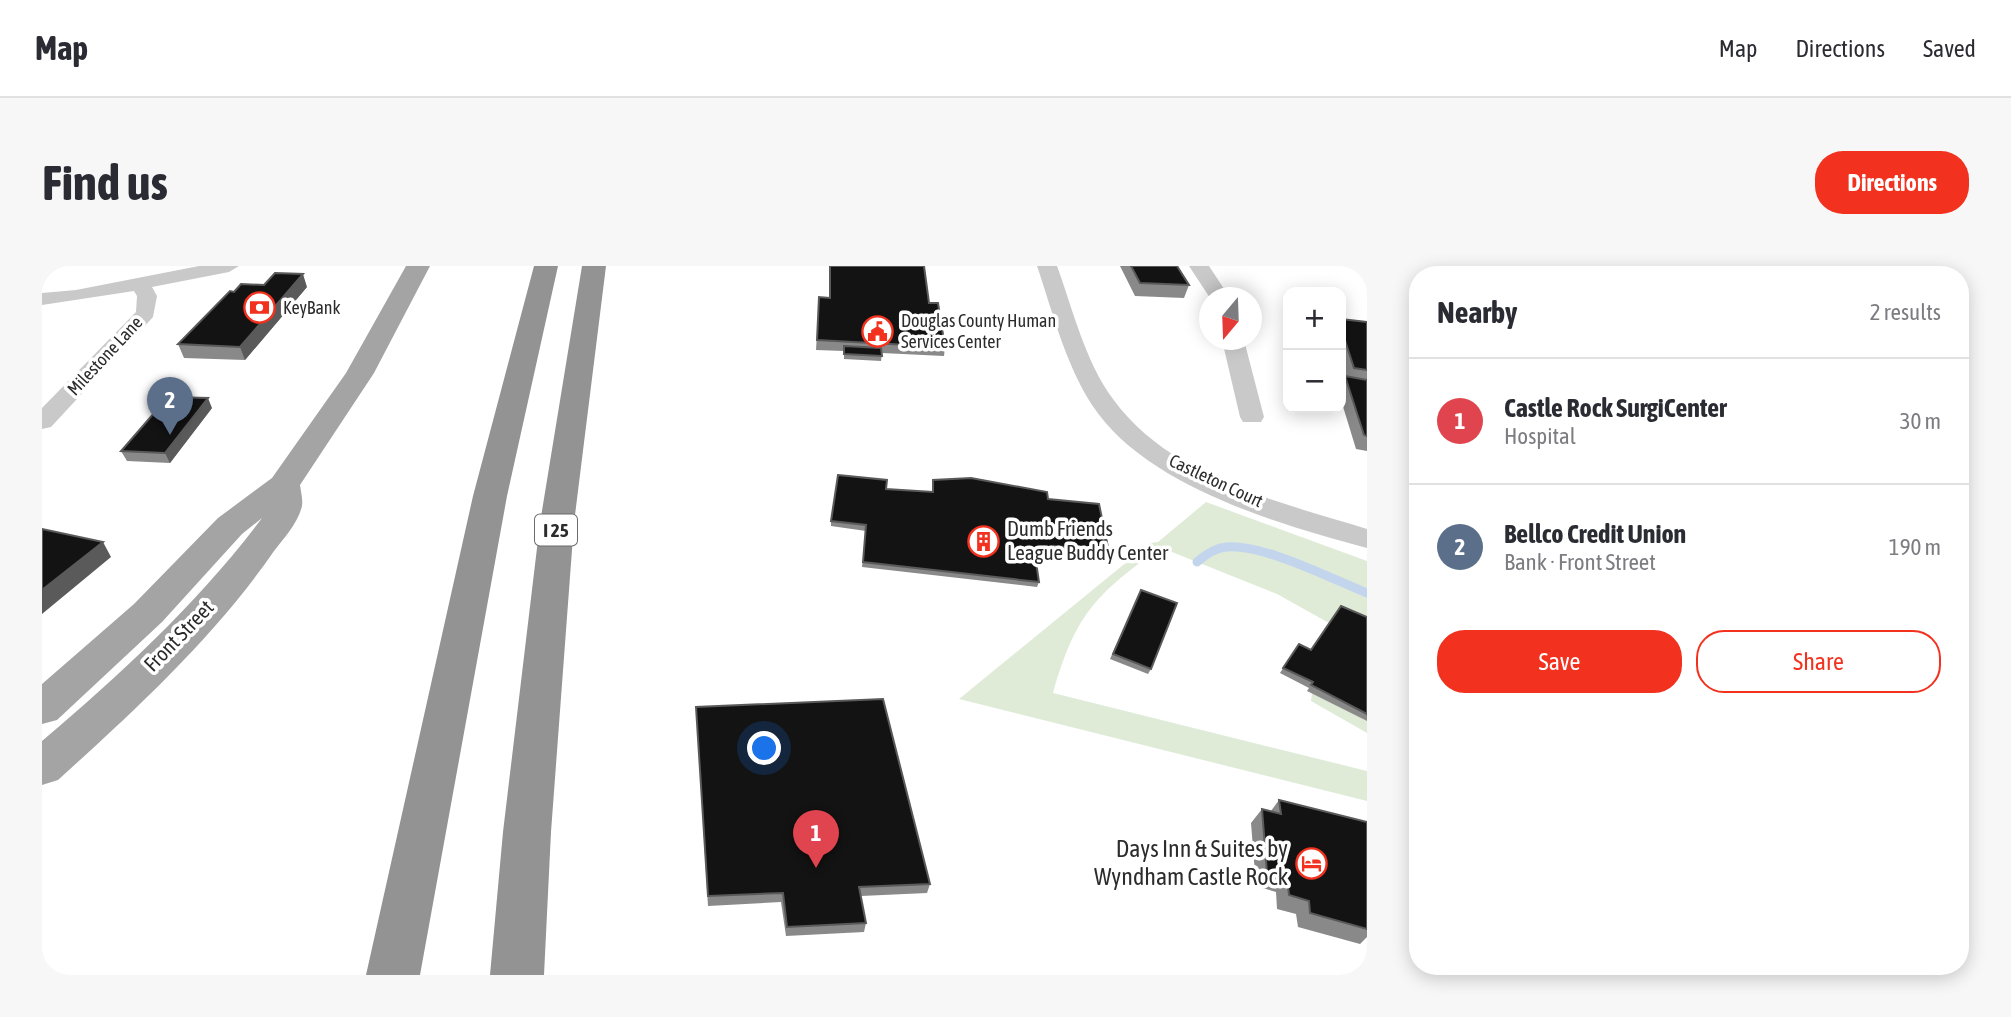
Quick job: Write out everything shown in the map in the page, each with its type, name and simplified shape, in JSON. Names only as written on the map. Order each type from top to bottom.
[{"type":"highway","points":[[393,975],[402,950],[490,496],[546,266]]},
{"type":"highway","name":"I 25","points":[[517,975],[527,832],[557,523],[594,266]]},
{"type":"main road","name":"Front Street","points":[[42,708],[148,613],[239,518],[284,485],[360,373],[418,266]]},
{"type":"main road","name":"Front Street","points":[[42,767],[131,687],[223,590],[281,517],[286,504],[284,485]]},
{"type":"street","name":"Milestone Lane","points":[[42,299],[76,296],[229,266]]},
{"type":"street","name":"Castleton Court","points":[[1047,266],[1092,383],[1105,406],[1130,433],[1177,466],[1224,489],[1367,540]]},
{"type":"street","points":[[1199,266],[1213,287]]},
{"type":"street","name":"Milestone Lane","points":[[42,422],[146,313],[147,296],[140,284]]},
{"type":"street","points":[[1235,350],[1252,417]]},
{"type":"green space","points":[[1206,502],[1367,561],[1367,624],[1329,623],[1277,594],[1157,546],[1157,550],[1117,581],[1090,610],[1070,645],[1053,693],[1367,771],[1367,801],[959,699],[1150,543],[1158,542]]},
{"type":"green space","points":[[1312,693],[1367,721],[1367,733],[1311,701]]},
{"type":"building","name":"Douglas County Human Services Center","points":[[830,266],[924,266],[929,303],[938,303],[945,347],[817,340],[819,297],[830,298]]},
{"type":"building","points":[[1131,266],[1177,266],[1189,285],[1140,283]]},
{"type":"building","points":[[275,273],[303,274],[240,347],[178,344],[230,291],[234,292],[241,284],[264,285]]},
{"type":"building","points":[[1346,320],[1367,322],[1367,370],[1354,368],[1346,343]]},
{"type":"building","points":[[844,346],[881,348],[882,356],[844,354]]},
{"type":"building","points":[[1346,376],[1367,380],[1367,436],[1364,435]]},
{"type":"building","points":[[168,397],[208,398],[165,453],[121,451]]},
{"type":"building","name":"Dumb Friends League Buddy Center","points":[[838,475],[887,480],[886,489],[933,492],[933,480],[971,478],[1047,492],[1048,499],[1099,504],[1109,552],[1054,546],[1055,557],[1035,555],[1039,582],[863,562],[866,525],[831,521]]},
{"type":"building","points":[[42,529],[103,542],[42,590]]},
{"type":"building","points":[[1141,590],[1177,603],[1151,669],[1113,654]]},
{"type":"building","points":[[1341,606],[1367,617],[1367,714],[1311,685],[1313,682],[1283,668],[1299,644],[1311,650]]},
{"type":"building","points":[[883,699],[930,884],[859,887],[866,923],[787,927],[783,893],[708,896],[696,707]]},
{"type":"building","name":"Days Inn & Suites by Wyndham Castle Rock","points":[[1279,800],[1367,822],[1367,929],[1310,913],[1309,901],[1289,895],[1287,878],[1267,873],[1262,809],[1281,814]]},
{"type":"waterway","points":[[1197,562],[1218,549],[1241,547],[1277,556],[1367,593]]},
{"type":"place","name":"KeyBank","points":[[260,308]]},
{"type":"place","name":"Douglas County Human Services Center","points":[[878,331]]},
{"type":"place","name":"Bellco Credit Union","points":[[170,435]]},
{"type":"place","name":"Dumb Friends League Buddy Center","points":[[984,541]]},
{"type":"place","name":"Days Inn & Suites by Wyndham Castle Rock","points":[[1311,863]]},
{"type":"place","name":"Castle Rock SurgiCenter","points":[[816,868]]}]
